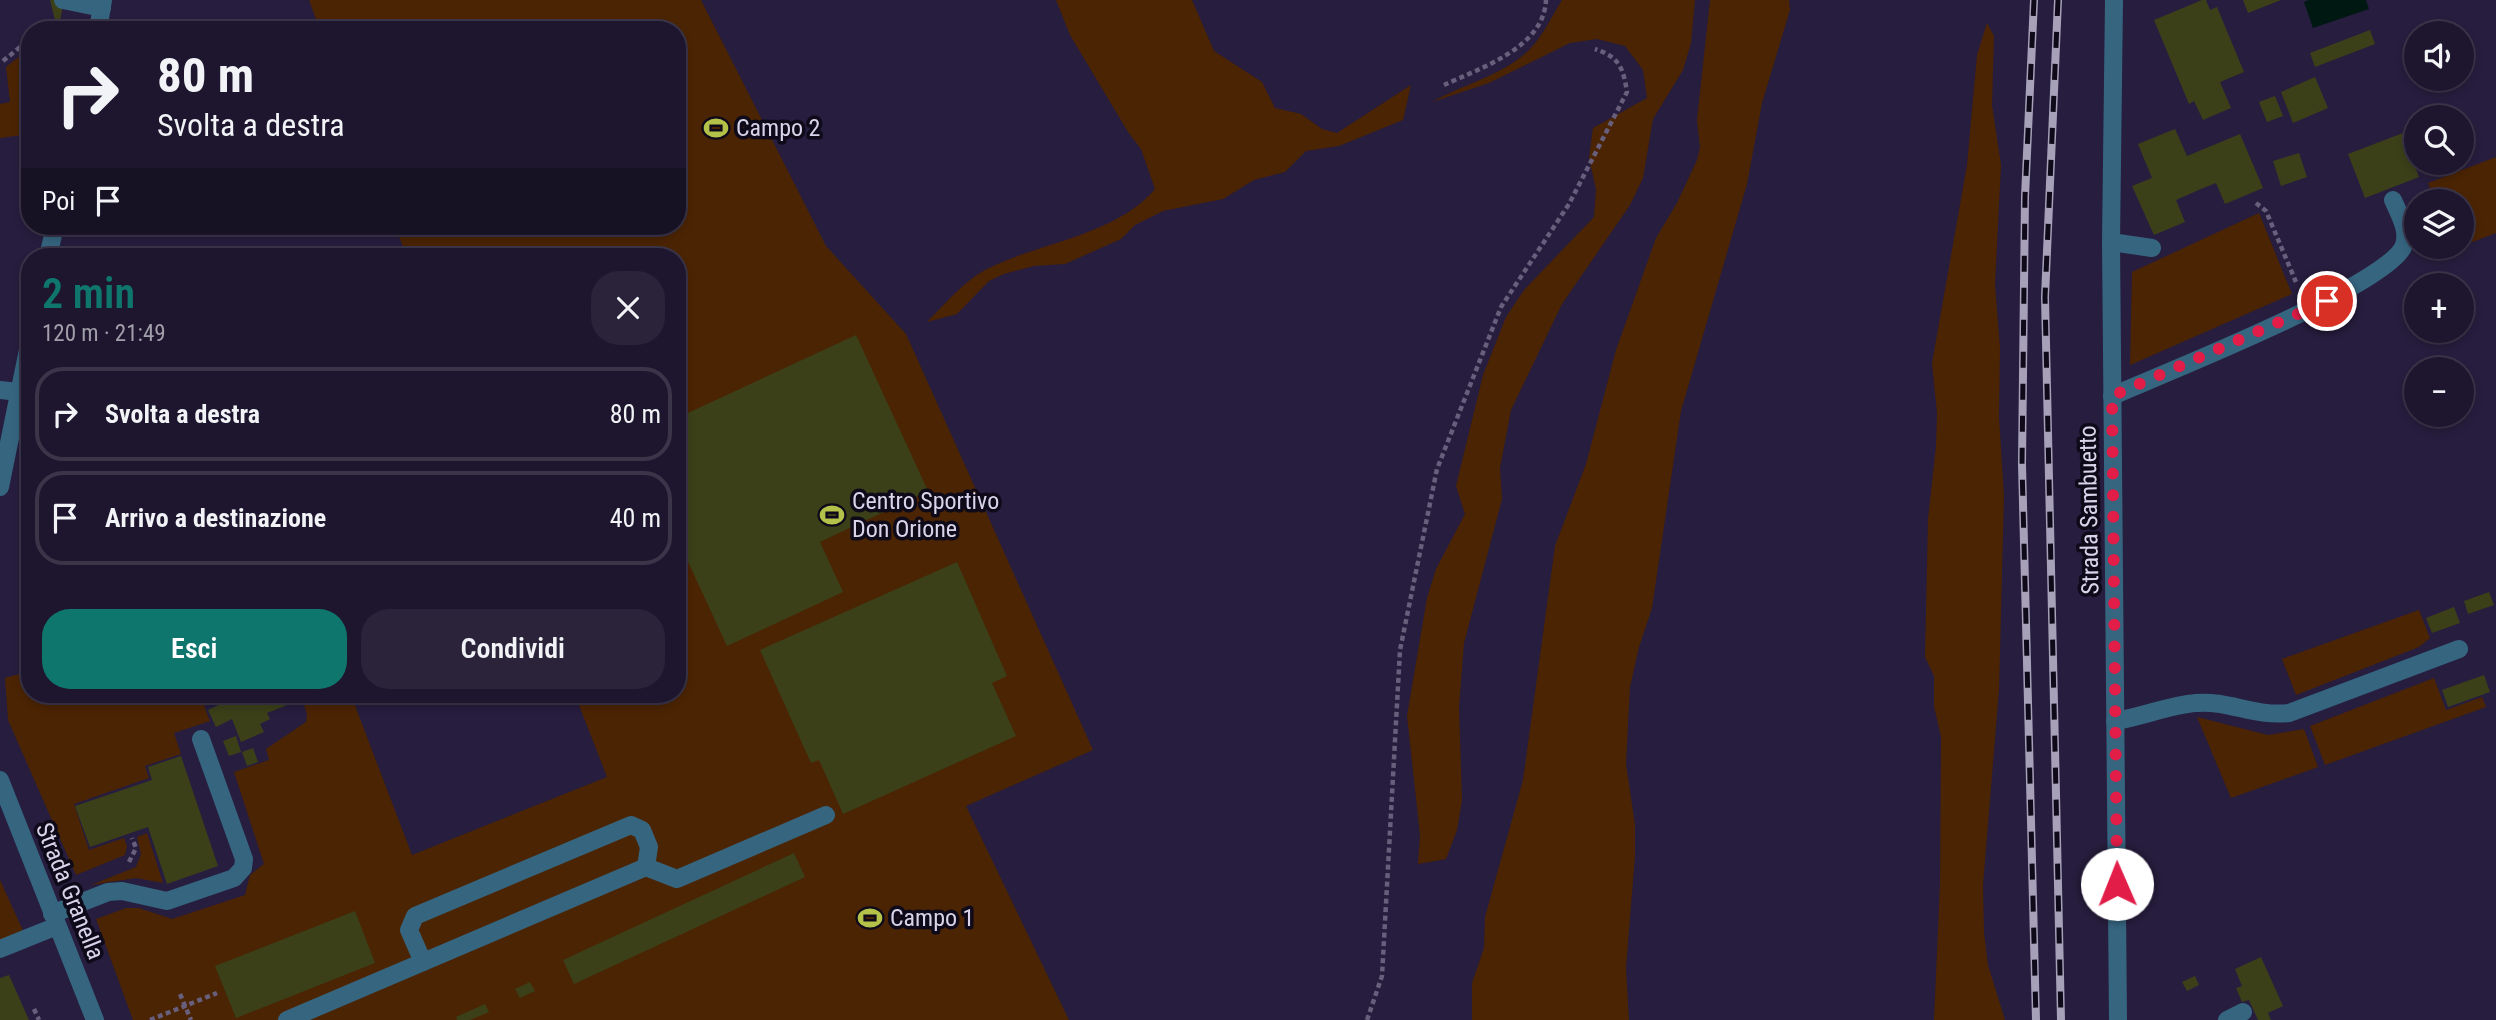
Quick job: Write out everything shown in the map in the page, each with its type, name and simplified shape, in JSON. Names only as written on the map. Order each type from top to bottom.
[{"type":"street","points":[[63,0],[103,2],[99,21]]},
{"type":"street","name":"Strada Sambuetto","points":[[2114,0],[2111,242],[2118,1020]]},
{"type":"street","points":[[2112,396],[2308,310],[2392,262],[2403,247],[2406,232],[2393,200]]},
{"type":"street","points":[[2111,242],[2152,248]]},
{"type":"street","points":[[0,487],[21,383]]},
{"type":"street","points":[[0,390],[19,393]]},
{"type":"street","points":[[2115,721],[2144,717],[2194,703],[2216,703],[2267,716],[2289,713],[2459,649]]},
{"type":"street","points":[[0,948],[108,892],[167,901],[234,878],[243,868],[244,859],[201,739]]},
{"type":"street","name":"Strada Granella","points":[[0,780],[95,1020]]},
{"type":"street","points":[[287,1020],[646,867],[677,879],[826,815]]},
{"type":"street","points":[[423,962],[409,930],[415,916],[631,825],[642,830],[649,847],[646,867]]},
{"type":"path","points":[[1444,85],[1509,54],[1536,27],[1546,0]]},
{"type":"path","points":[[3,61],[21,46]]},
{"type":"path","points":[[1367,1020],[1382,976],[1400,650],[1437,469],[1501,307],[1569,204],[1627,92],[1624,74],[1612,55],[1595,49]]},
{"type":"path","points":[[2256,203],[2266,211],[2308,310]]},
{"type":"path","points":[[150,1020],[217,993]]},
{"type":"path","points":[[180,994],[191,1020]]},
{"type":"path","points":[[34,1009],[39,1020]]},
{"type":"shaded area","name":"Centro Sportivo Don Orione","points":[[309,0],[701,0],[826,246],[906,334],[1093,750],[966,806],[1069,1020],[133,1020],[96,919],[126,908],[139,908],[172,919],[245,895],[250,875],[264,864],[234,772],[269,760],[266,749],[306,722],[304,703],[354,703],[412,855],[607,777],[578,703],[686,703],[686,248],[404,248],[398,235],[686,235],[686,21],[317,21]]},
{"type":"shaded area","points":[[1056,0],[1192,0],[1214,51],[1262,82],[1275,108],[1301,114],[1322,129],[1337,133],[1411,85],[1403,120],[1339,146],[1306,151],[1285,172],[1254,180],[1223,199],[1163,211],[1135,225],[1121,239],[1065,264],[1034,266],[1004,274],[989,281],[957,314],[927,322],[971,279],[987,269],[1119,218],[1155,189],[1141,149],[1070,35]]},
{"type":"shaded area","points":[[1562,0],[1695,0],[1691,43],[1683,70],[1653,119],[1643,178],[1630,205],[1562,304],[1511,410],[1500,468],[1502,499],[1464,643],[1459,707],[1462,800],[1457,830],[1446,859],[1418,864],[1420,835],[1407,716],[1427,598],[1436,569],[1465,514],[1456,486],[1483,375],[1506,317],[1524,290],[1594,217],[1596,189],[1589,158],[1593,128],[1647,98],[1643,70],[1625,46],[1597,39],[1570,43],[1489,83],[1432,102],[1519,59],[1539,38]]},
{"type":"shaded area","points":[[1710,0],[1789,0],[1790,10],[1762,103],[1747,184],[1681,411],[1652,608],[1630,687],[1626,764],[1635,825],[1635,856],[1626,968],[1629,1020],[1472,1020],[1472,983],[1484,948],[1485,917],[1523,780],[1555,546],[1586,464],[1616,350],[1656,238],[1677,203],[1697,160],[1700,147],[1697,120]]},
{"type":"shaded area","points":[[2366,0],[2369,9],[2313,28],[2304,2]]},
{"type":"shaded area","points":[[1987,23],[1994,36],[1992,105],[2001,165],[1995,285],[2000,347],[1999,417],[2004,496],[1999,690],[1983,885],[1988,965],[2005,1020],[1934,1020],[1940,884],[1941,737],[1934,706],[1934,676],[1925,657],[1928,519],[1937,413],[1932,363],[1967,165],[1977,55]]},
{"type":"shaded area","points":[[21,55],[21,135],[0,138],[0,104],[10,102],[6,67]]},
{"type":"shaded area","points":[[2496,157],[2496,233],[2474,241],[2474,189],[2430,189],[2428,183],[2449,175],[2474,175],[2474,165]]},
{"type":"shaded area","points":[[2259,213],[2292,294],[2130,365],[2132,272]]},
{"type":"shaded area","points":[[2419,610],[2430,638],[2419,647],[2296,695],[2282,659]]},
{"type":"shaded area","points":[[21,674],[21,703],[211,703],[204,706],[210,721],[174,733],[181,754],[145,766],[149,778],[74,804],[89,850],[124,838],[127,846],[125,855],[76,875],[8,720],[5,678]]},
{"type":"shaded area","points":[[2434,678],[2446,710],[2482,697],[2486,707],[2325,765],[2310,726]]},
{"type":"shaded area","points":[[2197,717],[2268,735],[2304,729],[2318,767],[2231,798]]},
{"type":"shaded area","points":[[147,833],[163,883],[136,878],[91,885],[136,867],[141,854],[137,837]]},
{"type":"shaded area","points":[[0,880],[24,933],[0,942]]},
{"type":"building","points":[[50,0],[64,0],[60,21],[55,20]]},
{"type":"building","points":[[2206,0],[2210,10],[2217,7],[2244,72],[2220,82],[2231,108],[2203,120],[2194,101],[2189,104],[2154,20]]},
{"type":"building","points":[[2243,0],[2281,0],[2248,13]]},
{"type":"building","points":[[2370,30],[2375,44],[2315,67],[2310,53]]},
{"type":"building","points":[[2315,77],[2328,108],[2293,123],[2281,92]]},
{"type":"building","points":[[2275,96],[2283,116],[2267,122],[2259,102]]},
{"type":"building","points":[[2175,129],[2187,156],[2240,134],[2263,188],[2225,204],[2216,183],[2201,189],[2176,200],[2185,222],[2154,235],[2132,186],[2152,178],[2138,144]]},
{"type":"building","points":[[2403,133],[2404,175],[2419,177],[2365,198],[2348,154]]},
{"type":"building","points":[[2299,153],[2307,177],[2281,186],[2273,161]]},
{"type":"building","points":[[856,335],[928,491],[820,542],[843,592],[727,646],[686,557],[686,414]]},
{"type":"building","points":[[957,562],[1007,676],[992,683],[1016,736],[843,814],[819,760],[811,763],[760,650]]},
{"type":"building","points":[[2489,592],[2494,605],[2468,614],[2464,601]]},
{"type":"building","points":[[2454,607],[2460,623],[2432,633],[2426,618]]},
{"type":"building","points":[[2484,675],[2490,692],[2448,707],[2442,690]]},
{"type":"building","points":[[223,703],[290,704],[267,713],[270,719],[260,724],[264,732],[241,742],[232,719],[216,727],[208,710]]},
{"type":"building","points":[[236,736],[241,752],[229,756],[223,741]]},
{"type":"building","points":[[253,748],[258,762],[247,766],[242,752]]},
{"type":"building","points":[[181,756],[218,866],[167,884],[148,827],[90,847],[75,806],[152,780],[148,767]]},
{"type":"building","points":[[794,853],[805,877],[574,984],[563,960]]},
{"type":"building","points":[[355,911],[375,963],[236,1018],[215,966]]},
{"type":"building","points":[[2261,957],[2283,1006],[2268,1013],[2271,1020],[2258,1020],[2249,1000],[2242,1002],[2236,988],[2242,986],[2235,969]]},
{"type":"building","points":[[9,975],[29,1020],[0,1020],[0,978]]},
{"type":"building","points":[[2195,976],[2199,985],[2187,991],[2182,982]]},
{"type":"building","points":[[530,982],[535,991],[520,998],[515,989]]},
{"type":"building","points":[[485,1004],[489,1012],[470,1020],[457,1020],[456,1017]]},
{"type":"railway","points":[[2034,0],[2025,197],[2022,464],[2036,1020]]},
{"type":"railway","points":[[2058,0],[2045,297],[2061,1020]]},
{"type":"place","name":"Campo 2","points":[[716,128]]},
{"type":"place","name":"Centro Sportivo Don Orione","points":[[832,515]]},
{"type":"place","name":"Campo 1","points":[[870,918]]},
{"type":"route","points":[[2117,884],[2112,396],[2327,301]]}]
